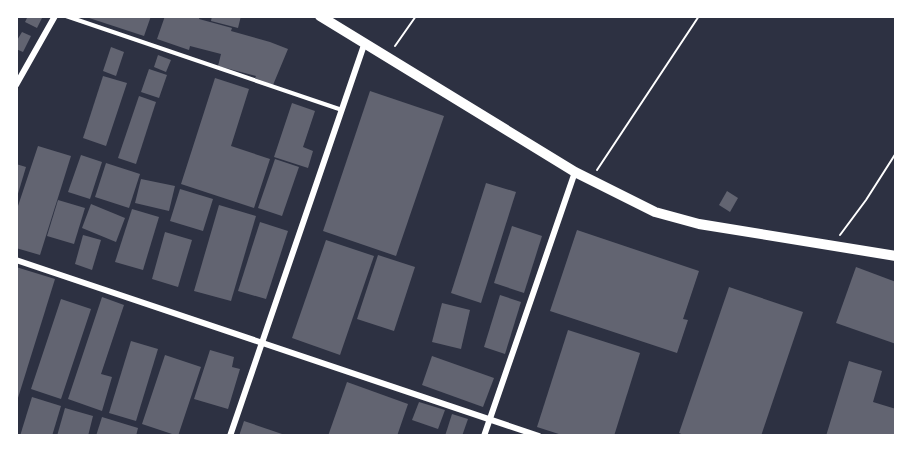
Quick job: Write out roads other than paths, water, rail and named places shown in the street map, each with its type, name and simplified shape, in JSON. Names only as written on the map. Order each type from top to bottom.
[{"type":"street","points":[[16,86],[55,16]]},
{"type":"street","points":[[320,16],[575,172],[641,206],[671,218],[699,224],[896,256]]},
{"type":"street","points":[[230,435],[364,45]]},
{"type":"street","points":[[484,435],[575,172]]},
{"type":"street","points":[[16,260],[539,435]]},
{"type":"lane","points":[[66,16],[342,110]]}]
